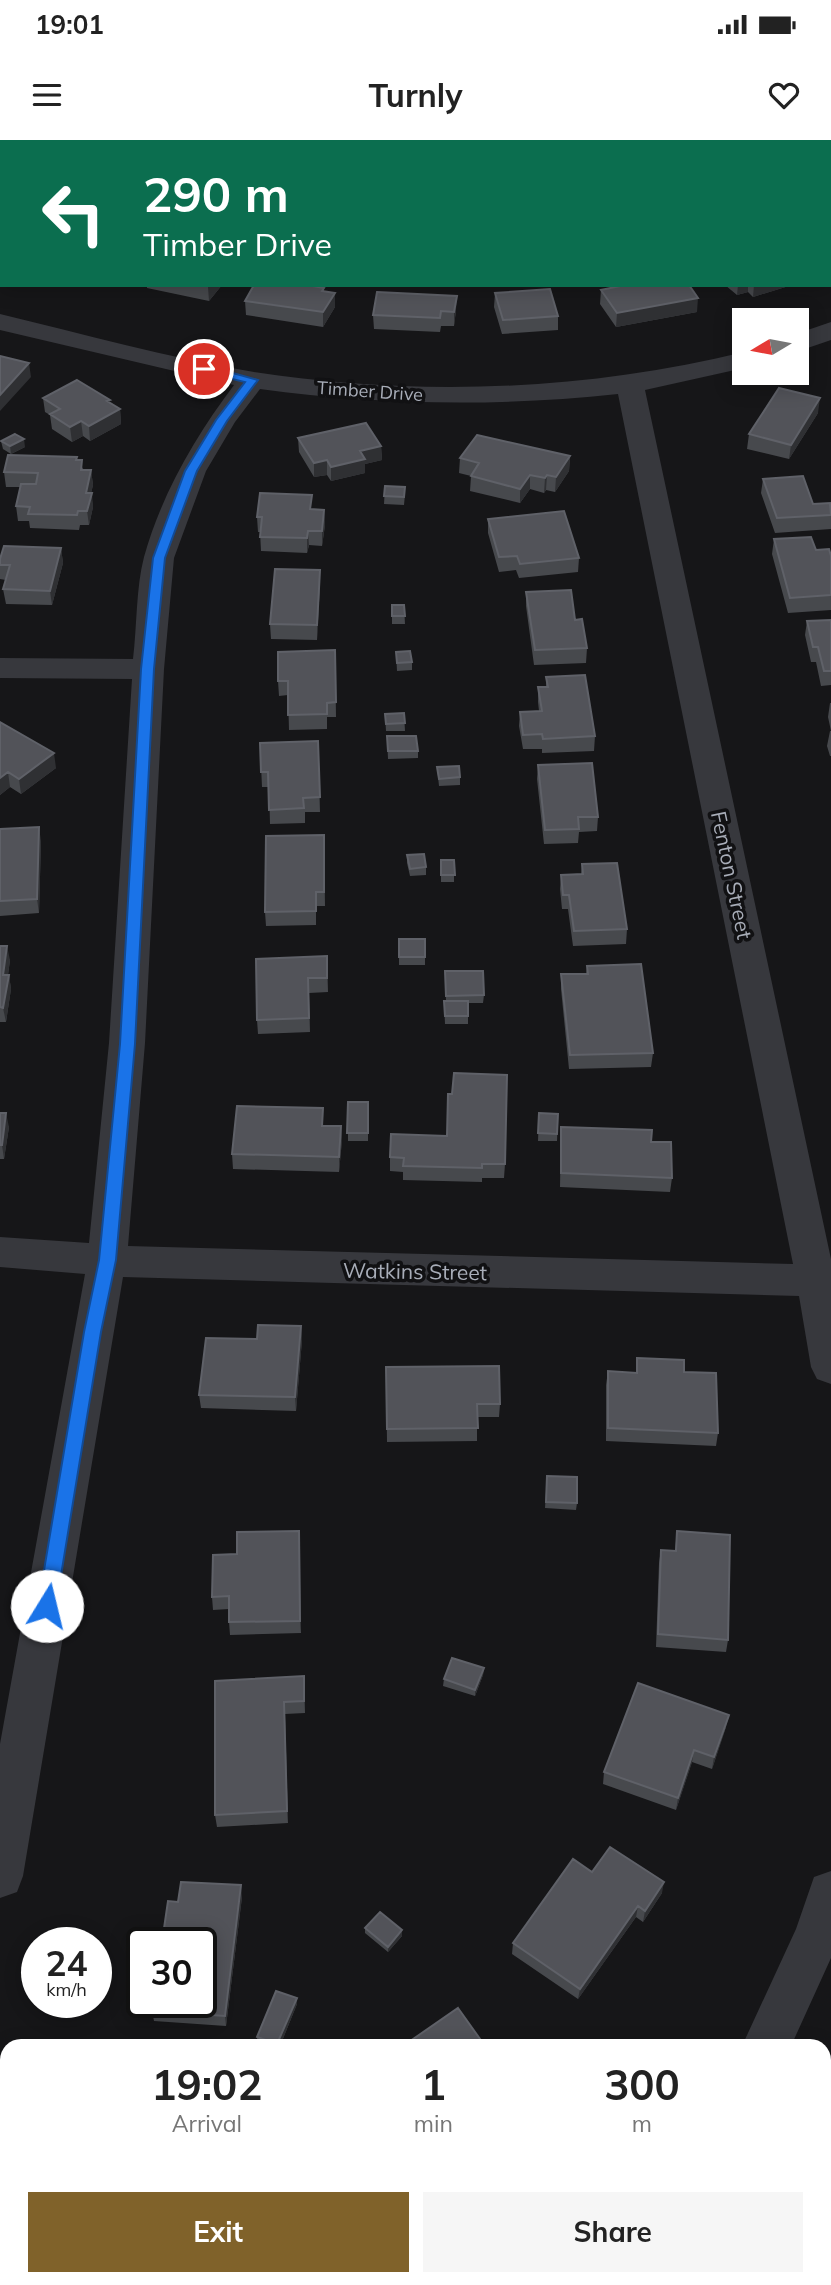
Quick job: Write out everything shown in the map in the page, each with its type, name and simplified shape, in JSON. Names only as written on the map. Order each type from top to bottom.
[{"type":"street","name":"Timber Drive","points":[[0,322],[252,380],[354,390],[445,395],[550,391],[668,378],[732,363]]},
{"type":"street","points":[[809,339],[831,330]]},
{"type":"street","points":[[0,1876],[107,1260],[127,1044],[148,669],[159,558],[191,471],[222,420],[252,380]]},
{"type":"street","name":"Fenton Street","points":[[630,383],[824,1281],[831,1367]]},
{"type":"street","points":[[0,668],[148,669]]},
{"type":"street","name":"Watkins Street","points":[[0,1252],[158,1264],[824,1281]]},
{"type":"street","points":[[769,2039],[818,1933],[831,1893]]},
{"type":"building","points":[[253,287],[318,287],[324,288],[322,291],[335,293],[323,312],[245,301]]},
{"type":"building","points":[[615,287],[690,287],[698,298],[617,313],[601,290]]},
{"type":"building","points":[[550,289],[558,316],[503,320],[495,293]]},
{"type":"building","points":[[377,292],[457,296],[454,312],[441,311],[440,318],[373,315]]},
{"type":"building","points":[[0,356],[29,363],[0,395]]},
{"type":"building","points":[[77,380],[120,409],[89,426],[81,421],[70,427],[50,414],[60,409],[43,398]]},
{"type":"building","points":[[779,388],[820,398],[791,445],[749,434]]},
{"type":"building","points":[[366,423],[381,446],[360,451],[365,459],[331,467],[327,460],[314,463],[298,438]]},
{"type":"building","points":[[15,434],[24,439],[10,446],[1,441]]},
{"type":"building","points":[[477,435],[570,456],[556,477],[530,475],[520,489],[471,476],[479,463],[460,458]]},
{"type":"building","points":[[8,455],[77,457],[76,460],[82,460],[81,470],[91,470],[86,493],[92,493],[87,511],[78,511],[77,515],[28,514],[30,507],[16,506],[21,484],[36,484],[38,473],[4,472]]},
{"type":"building","points":[[803,476],[813,504],[830,503],[831,515],[777,518],[763,479]]},
{"type":"building","points":[[385,486],[405,487],[404,497],[384,496]]},
{"type":"building","points":[[260,493],[312,495],[310,509],[324,510],[322,531],[308,531],[307,538],[260,537],[262,517],[257,517]]},
{"type":"building","points":[[564,511],[579,558],[520,564],[517,556],[499,557],[488,519]]},
{"type":"building","points":[[811,537],[816,550],[829,549],[831,595],[790,598],[774,539]]},
{"type":"building","points":[[4,546],[61,548],[50,591],[3,589],[10,565],[0,565]]},
{"type":"building","points":[[275,569],[320,570],[317,625],[270,624]]},
{"type":"building","points":[[571,590],[575,620],[582,619],[587,648],[535,650],[526,592]]},
{"type":"building","points":[[392,605],[404,605],[405,616],[392,616]]},
{"type":"building","points":[[831,620],[831,671],[824,671],[818,647],[813,647],[807,621]]},
{"type":"building","points":[[335,650],[336,702],[327,703],[327,714],[288,715],[288,681],[278,681],[278,652]]},
{"type":"building","points":[[410,651],[412,662],[397,663],[396,652]]},
{"type":"building","points":[[585,675],[595,736],[543,739],[542,734],[523,735],[520,712],[542,711],[538,687],[548,687],[546,677]]},
{"type":"building","points":[[404,713],[405,723],[386,724],[385,714]]},
{"type":"building","points":[[0,722],[54,753],[19,779],[8,772],[0,778]]},
{"type":"building","points":[[387,736],[416,736],[418,751],[388,751]]},
{"type":"building","points":[[318,741],[320,797],[303,798],[304,808],[269,810],[268,772],[261,772],[260,743]]},
{"type":"building","points":[[592,763],[598,817],[578,817],[579,829],[545,830],[538,765]]},
{"type":"building","points":[[459,766],[460,777],[439,779],[437,767]]},
{"type":"building","points":[[39,827],[37,899],[0,901],[0,829]]},
{"type":"building","points":[[324,835],[324,892],[316,892],[316,911],[265,912],[266,836]]},
{"type":"building","points":[[424,854],[426,867],[410,869],[407,855]]},
{"type":"building","points":[[441,860],[454,860],[455,875],[441,875]]},
{"type":"building","points":[[617,863],[627,929],[574,931],[569,895],[563,895],[561,875],[583,874],[582,864]]},
{"type":"building","points":[[399,939],[425,939],[425,957],[399,957]]},
{"type":"building","points":[[0,946],[7,946],[3,975],[9,975],[3,1008],[0,1007]]},
{"type":"building","points":[[327,956],[327,978],[308,978],[309,1018],[257,1020],[256,959]]},
{"type":"building","points":[[641,964],[653,1053],[570,1055],[561,974],[588,974],[587,966]]},
{"type":"building","points":[[445,971],[483,971],[484,995],[446,996]]},
{"type":"building","points":[[444,1001],[468,1001],[468,1016],[445,1016]]},
{"type":"building","points":[[454,1073],[507,1075],[505,1164],[482,1164],[482,1168],[403,1166],[404,1158],[390,1157],[391,1134],[447,1136],[448,1094],[452,1094]]},
{"type":"building","points":[[348,1102],[368,1102],[368,1133],[347,1133]]},
{"type":"building","points":[[237,1106],[323,1108],[322,1126],[341,1126],[339,1157],[232,1154]]},
{"type":"building","points":[[0,1113],[6,1113],[2,1145],[0,1145]]},
{"type":"building","points":[[539,1113],[558,1114],[557,1134],[538,1133]]},
{"type":"building","points":[[561,1127],[652,1130],[651,1142],[671,1142],[672,1178],[561,1173]]},
{"type":"building","points":[[258,1325],[301,1326],[295,1397],[199,1395],[206,1338],[257,1339]]},
{"type":"building","points":[[637,1358],[684,1360],[684,1372],[716,1373],[718,1433],[608,1428],[608,1371],[637,1373]]},
{"type":"building","points":[[499,1366],[500,1404],[477,1404],[478,1428],[387,1429],[386,1367]]},
{"type":"building","points":[[547,1476],[577,1477],[577,1503],[546,1502]]},
{"type":"building","points":[[299,1531],[300,1621],[229,1622],[229,1596],[212,1597],[213,1555],[237,1554],[237,1532]]},
{"type":"building","points":[[677,1531],[730,1535],[728,1640],[658,1634],[661,1550],[676,1551]]},
{"type":"building","points":[[452,1658],[484,1668],[475,1690],[444,1679]]},
{"type":"building","points":[[304,1676],[304,1701],[284,1702],[287,1811],[215,1815],[215,1681]]},
{"type":"building","points":[[638,1683],[729,1715],[714,1757],[694,1750],[678,1798],[604,1772]]},
{"type":"building","points":[[610,1847],[664,1882],[645,1911],[638,1906],[580,1989],[513,1943],[573,1859],[592,1872]]},
{"type":"building","points":[[181,1882],[241,1885],[225,2016],[217,2015],[217,1927],[164,1927],[168,1901],[178,1902]]},
{"type":"building","points":[[380,1912],[402,1930],[388,1947],[365,1928]]},
{"type":"building","points":[[276,1991],[297,1998],[279,2039],[257,2037]]},
{"type":"building","points":[[458,2008],[480,2039],[413,2039]]},
{"type":"route","points":[[47,1606],[107,1260],[127,1044],[148,669],[159,558],[191,471],[222,420],[252,380],[204,369]]}]
